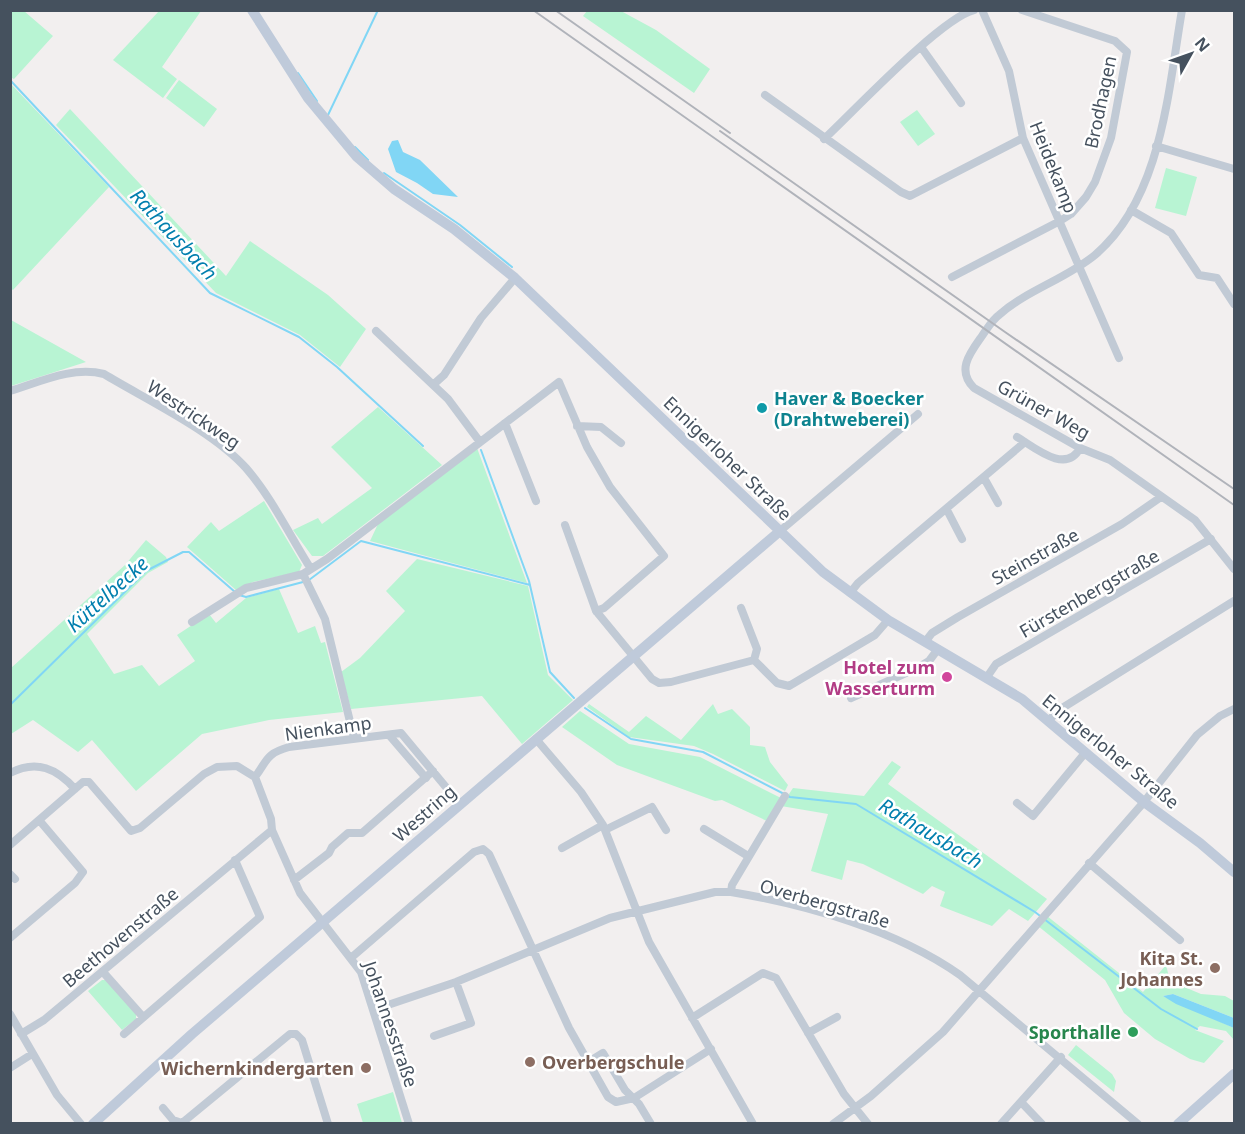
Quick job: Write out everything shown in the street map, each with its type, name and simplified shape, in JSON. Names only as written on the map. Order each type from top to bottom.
[{"type":"main road","name":"Ennigerloher Straße","points":[[252,10],[314,106],[357,157],[394,189],[454,229],[515,278],[780,531],[850,593],[888,620],[1022,699],[1144,802],[1200,843],[1234,872]]},
{"type":"main road","name":"Westring","points":[[93,1124],[142,1077],[780,531]]},
{"type":"main road","points":[[1182,1122],[1234,1074]]},
{"type":"street","points":[[824,139],[921,47],[957,18],[974,10]]},
{"type":"street","name":"Heidekamp","points":[[982,10],[1009,71],[1023,138],[1078,267],[1107,325],[1119,358]]},
{"type":"street","name":"Brodhagen","points":[[1022,10],[1114,41],[1127,52],[1111,138],[1103,162],[1086,197],[1071,214],[1060,221]]},
{"type":"street","points":[[1078,267],[1111,238],[1131,210],[1144,182],[1156,147],[1182,10]]},
{"type":"street","points":[[921,47],[961,103]]},
{"type":"street","points":[[765,95],[900,192],[910,195],[1023,138]]},
{"type":"street","points":[[1156,147],[1234,169]]},
{"type":"street","points":[[1131,210],[1171,233],[1199,275],[1217,278],[1234,304]]},
{"type":"street","points":[[952,277],[1060,221]]},
{"type":"street","name":"Grüner Weg","points":[[1078,267],[997,316],[970,352],[965,368],[968,380],[975,388],[1080,448],[1110,460],[1187,514],[1211,539],[1234,569]]},
{"type":"street","points":[[434,384],[444,375],[481,318],[515,278]]},
{"type":"street","points":[[376,331],[434,384],[480,442]]},
{"type":"street","name":"Westrickweg","points":[[10,392],[59,376],[91,371],[104,374],[187,423],[245,467],[259,485],[307,572],[325,618],[354,738]]},
{"type":"street","points":[[192,622],[246,588],[307,572],[559,382],[577,426],[619,501],[664,556],[604,608],[596,611]]},
{"type":"street","points":[[780,531],[918,414]]},
{"type":"street","points":[[505,423],[536,501]]},
{"type":"street","points":[[577,426],[589,424],[601,427],[621,443]]},
{"type":"street","points":[[1017,437],[1057,460],[1068,459],[1077,454],[1080,448]]},
{"type":"street","points":[[850,593],[858,583],[1025,442]]},
{"type":"street","points":[[984,478],[998,503]]},
{"type":"street","name":"Steinstraße","points":[[925,642],[932,633],[1122,524],[1161,497]]},
{"type":"street","points":[[947,510],[962,539]]},
{"type":"street","points":[[565,525],[596,611],[652,680],[659,683],[754,660]]},
{"type":"street","name":"Fürstenbergstraße","points":[[987,677],[996,664],[1211,539]]},
{"type":"street","points":[[1048,722],[1059,710],[1234,601]]},
{"type":"street","points":[[741,608],[757,649],[754,660]]},
{"type":"street","points":[[754,660],[777,683],[789,686],[875,635],[888,620]]},
{"type":"street","points":[[851,698],[920,667],[929,661],[938,649]]},
{"type":"street","points":[[832,1124],[918,1056],[979,991],[1144,802],[1197,735],[1220,716],[1234,709]]},
{"type":"street","name":"Nienkamp","points":[[255,777],[265,759],[276,751],[354,738],[401,734],[460,804]]},
{"type":"street","name":"Nienkamp","points":[[389,735],[426,778]]},
{"type":"street","points":[[536,739],[580,792],[604,827],[649,942],[753,1124]]},
{"type":"street","points":[[1017,803],[1033,816],[1085,753]]},
{"type":"street","points":[[10,773],[29,766],[45,767],[64,776],[75,789]]},
{"type":"street","points":[[10,846],[83,782],[89,782],[131,831],[140,828],[204,774],[217,767],[237,766],[255,777]]},
{"type":"street","points":[[294,880],[322,859],[348,833],[362,833],[433,771]]},
{"type":"street","name":"Johannesstraße","points":[[255,777],[271,819],[272,830],[294,880],[321,923],[352,957],[361,972],[409,1124]]},
{"type":"street","points":[[730,892],[748,856],[785,796]]},
{"type":"street","points":[[562,848],[652,807],[666,830]]},
{"type":"street","points":[[10,938],[75,883],[83,872],[39,820]]},
{"type":"street","points":[[704,829],[748,856]]},
{"type":"street","name":"Beethovenstraße","points":[[21,1034],[44,1020],[272,830]]},
{"type":"street","points":[[352,957],[474,852],[483,849],[489,854],[532,951],[587,1063],[608,1097],[616,1102],[633,1098],[711,1049]]},
{"type":"street","points":[[124,1034],[260,917],[236,860]]},
{"type":"street","points":[[1089,863],[1180,940]]},
{"type":"street","name":"Overbergstraße","points":[[373,1010],[456,981],[610,918],[715,892],[730,892],[830,916],[902,941],[933,956],[1061,1058],[1138,1124]]},
{"type":"street","points":[[103,972],[142,1017]]},
{"type":"street","points":[[692,1018],[763,973],[769,973],[776,978],[854,1108],[868,1124]]},
{"type":"street","points":[[434,1036],[471,1023],[456,981]]},
{"type":"street","points":[[10,1014],[57,1095],[81,1124]]},
{"type":"street","points":[[808,1033],[837,1017]]},
{"type":"street","points":[[163,1108],[173,1120],[182,1123],[290,1034],[296,1034],[302,1040],[328,1124]]},
{"type":"street","points":[[587,1063],[603,1053],[625,1090],[651,1124]]},
{"type":"street","points":[[10,1068],[32,1054]]},
{"type":"street","points":[[1000,1124],[1061,1058]]},
{"type":"street","points":[[1021,1102],[1042,1124]]},
{"type":"green space","points":[[11,10],[24,11],[53,36],[14,79],[10,77]]},
{"type":"green space","points":[[160,10],[201,11],[162,67],[177,79],[163,98],[113,60]]},
{"type":"green space","points":[[587,11],[621,11],[656,30],[710,69],[694,93],[583,16]]},
{"type":"green space","points":[[179,80],[217,109],[204,127],[166,98]]},
{"type":"green space","points":[[10,83],[109,187],[13,290],[10,288]]},
{"type":"green space","points":[[70,109],[226,276],[250,241],[328,295],[366,329],[340,367],[300,335],[216,293],[56,125]]},
{"type":"green space","points":[[917,110],[935,134],[918,146],[900,122]]},
{"type":"green space","points":[[1166,168],[1197,177],[1186,216],[1155,208]]},
{"type":"green space","points":[[11,320],[86,362],[11,386]]},
{"type":"green space","points":[[378,407],[442,465],[323,556],[312,556],[293,530],[318,518],[322,524],[372,488],[331,447]]},
{"type":"green space","points":[[477,448],[527,583],[370,541],[378,524]]},
{"type":"green space","points":[[264,501],[302,565],[299,572],[253,582],[236,590],[187,547],[211,522],[219,531]]},
{"type":"green space","points":[[146,540],[166,557],[168,562],[148,573],[87,634],[114,674],[142,665],[159,686],[195,661],[177,635],[209,614],[216,623],[246,598],[279,589],[298,633],[315,626],[321,643],[325,642],[343,712],[269,720],[202,734],[136,791],[92,740],[78,752],[33,720],[11,734],[11,668],[125,565]]},
{"type":"green space","points":[[417,559],[528,586],[548,675],[573,700],[522,744],[482,696],[351,709],[341,672],[360,658],[405,611],[386,591]]},
{"type":"green space","points":[[589,704],[629,732],[646,716],[681,740],[713,704],[718,714],[732,709],[750,727],[750,745],[765,747],[770,762],[788,785],[785,791],[694,746],[629,737],[587,707]]},
{"type":"green space","points":[[580,711],[629,744],[700,757],[781,798],[767,821],[722,800],[715,801],[617,765],[562,727]]},
{"type":"green space","points":[[892,761],[901,767],[888,784],[1047,899],[1028,921],[1009,909],[992,926],[940,906],[945,892],[932,886],[923,894],[863,864],[847,860],[842,880],[811,871],[828,814],[781,806],[793,788],[864,796]]},
{"type":"green space","points":[[1047,916],[1143,992],[1166,965],[1170,981],[1201,994],[1225,996],[1234,1001],[1234,1018],[1173,994],[1163,996],[1234,1028],[1234,1040],[1226,1031],[1200,1026],[1195,1030],[1224,1041],[1204,1063],[1190,1059],[1155,1039],[1124,1013],[1105,980],[1038,926]]},
{"type":"green space","points":[[102,980],[107,980],[136,1014],[136,1019],[122,1030],[88,991]]},
{"type":"green space","points":[[1076,1045],[1112,1074],[1116,1081],[1114,1092],[1068,1055]]},
{"type":"green space","points":[[393,1092],[402,1123],[363,1123],[357,1104]]},
{"type":"water","points":[[398,140],[403,152],[420,160],[458,197],[433,194],[396,172],[388,149],[392,141]]},
{"type":"water","points":[[1173,994],[1234,1018],[1234,1028],[1176,1004],[1163,996]]},
{"type":"waterway","points":[[328,115],[378,10]]},
{"type":"waterway","points":[[298,73],[317,101]]},
{"type":"waterway","name":"Rathausbach","points":[[10,80],[210,293],[299,337],[337,367],[423,446]]},
{"type":"waterway","points":[[355,147],[368,160]]},
{"type":"waterway","points":[[384,173],[460,225],[512,267]]},
{"type":"waterway","name":"Rathausbach","points":[[481,450],[529,581],[550,672],[574,698]]},
{"type":"waterway","name":"Küttelbecke","points":[[309,580],[361,541],[530,585]]},
{"type":"waterway","name":"Küttelbecke","points":[[10,705],[146,571],[183,552],[189,552],[235,592]]},
{"type":"waterway","name":"Küttelbecke","points":[[239,595],[246,597],[303,582]]},
{"type":"waterway","name":"Rathausbach","points":[[585,708],[631,739],[703,752],[790,797],[856,804],[1035,912],[1161,1009],[1197,1029]]},
{"type":"railway","points":[[533,10],[1234,505]]},
{"type":"railway","points":[[555,10],[730,133]]},
{"type":"railway","points":[[720,131],[1005,332],[1234,489]]},
{"type":"place","name":"Haver & Boecker (Drahtweberei)","points":[[762,408]]},
{"type":"place","name":"Hotel zum Wasserturm","points":[[947,677]]},
{"type":"place","name":"Kita St. Johannes","points":[[1215,968]]},
{"type":"place","name":"Sporthalle","points":[[1133,1032]]},
{"type":"place","name":"Overbergschule","points":[[530,1062]]},
{"type":"place","name":"Wichernkindergarten","points":[[366,1068]]}]
